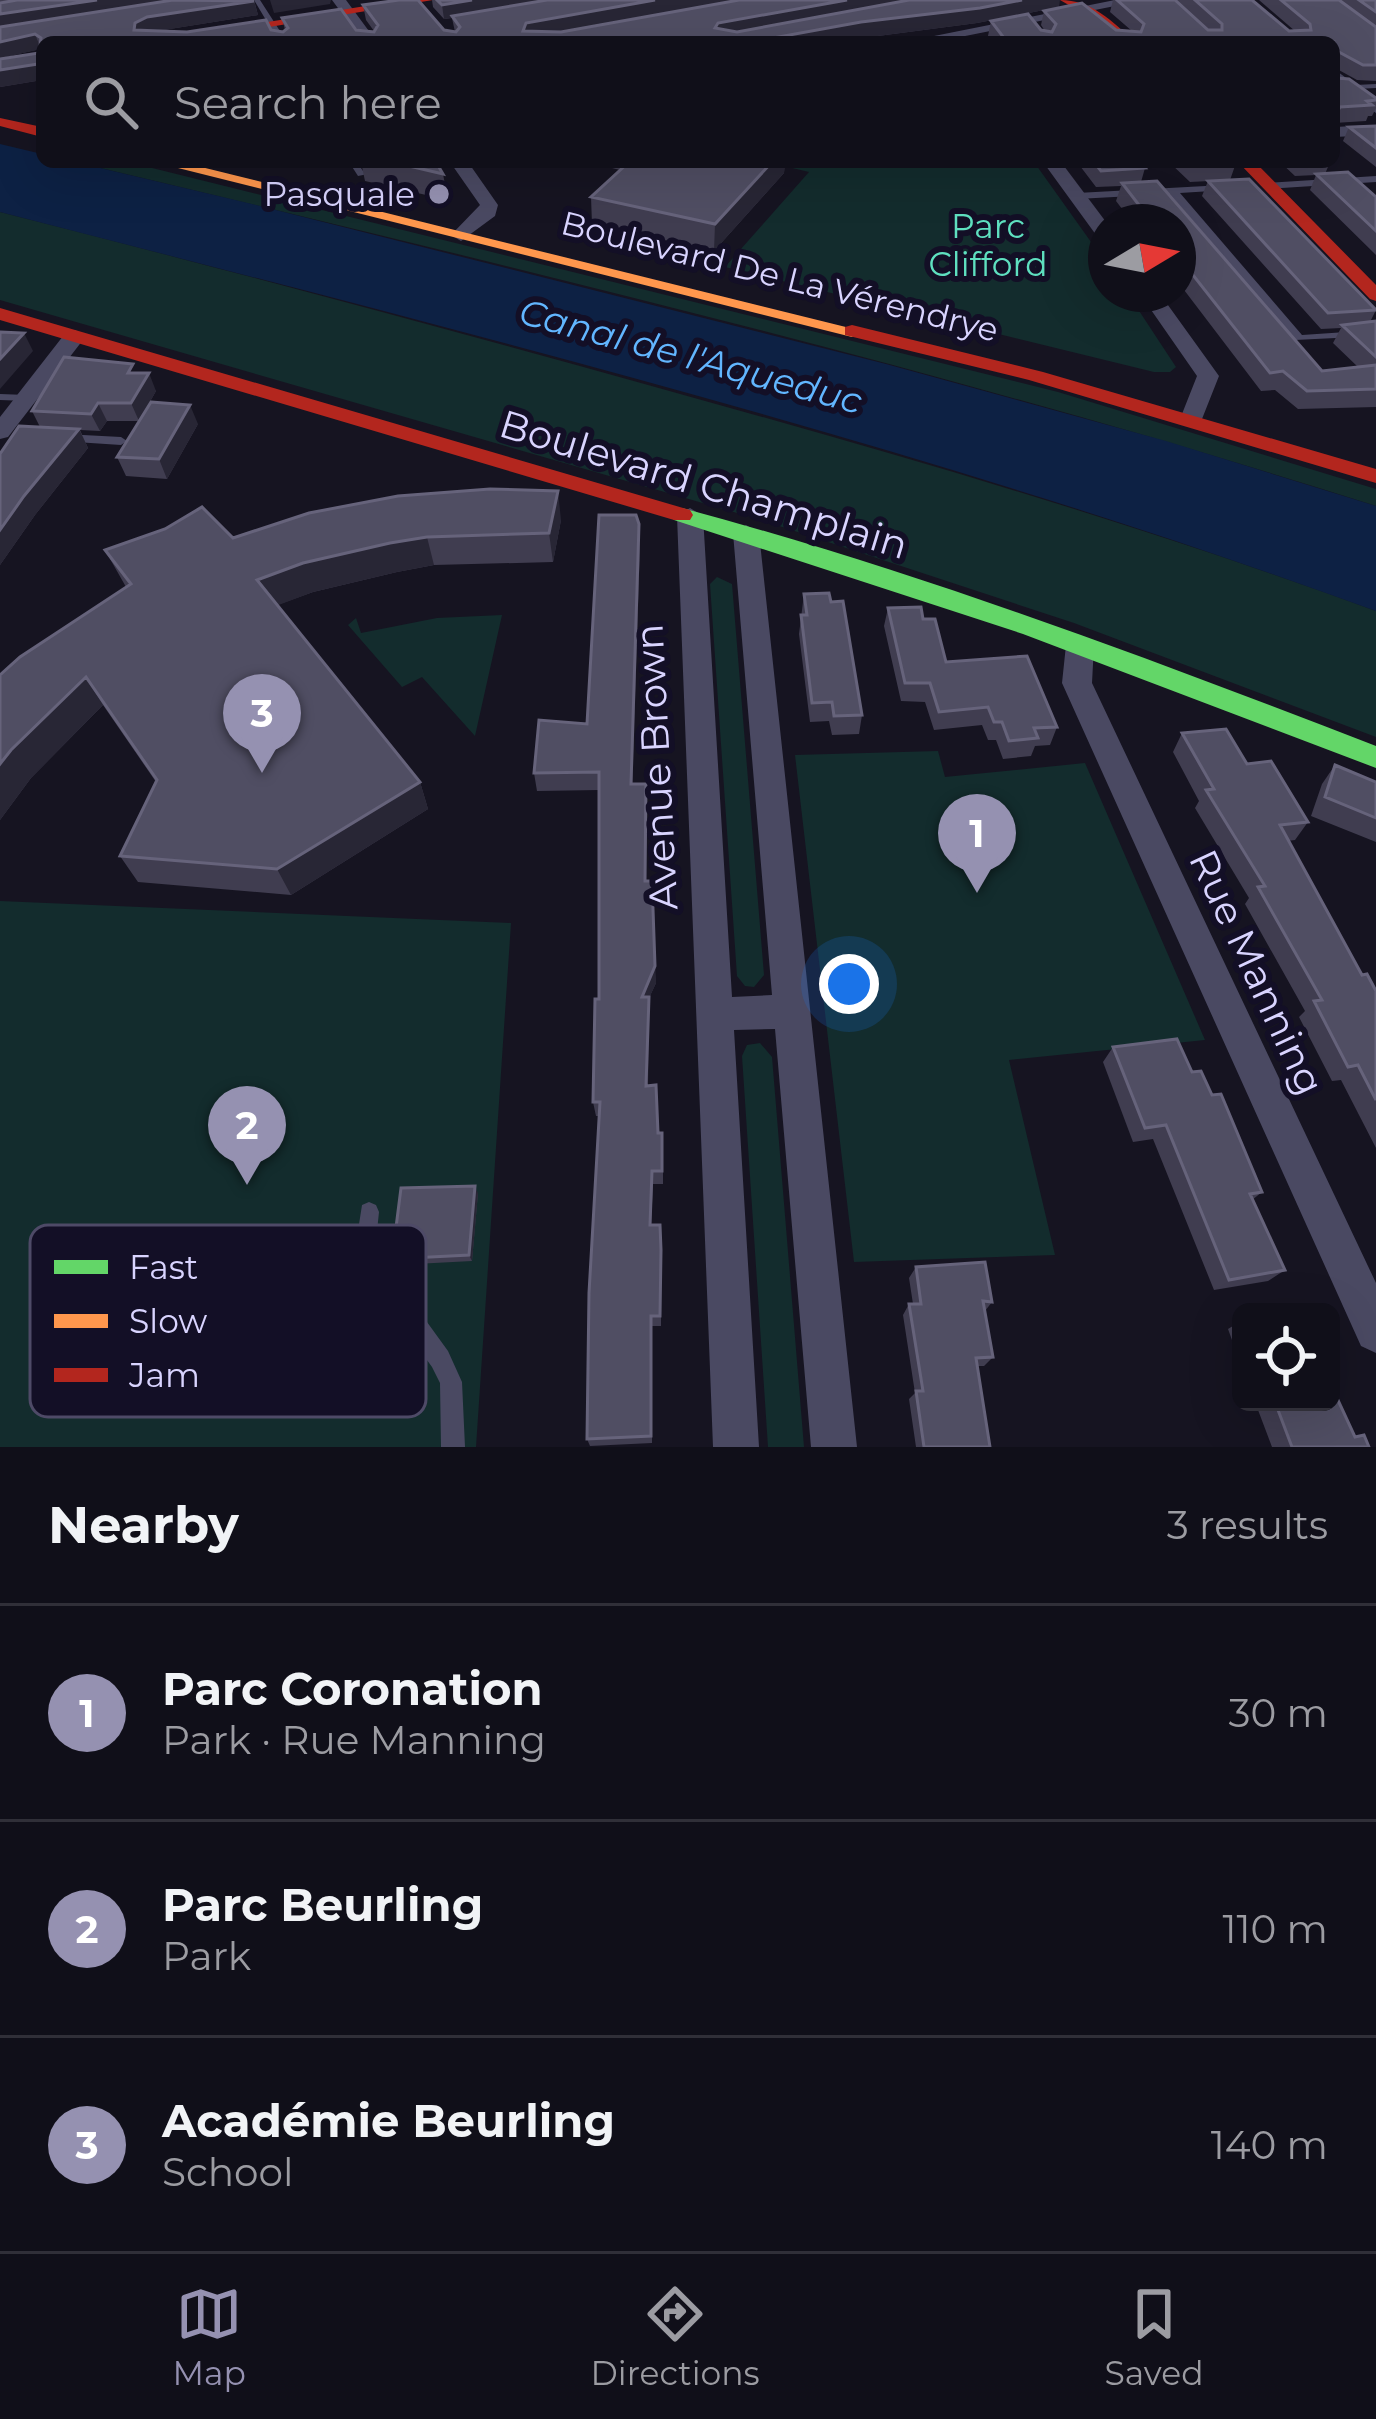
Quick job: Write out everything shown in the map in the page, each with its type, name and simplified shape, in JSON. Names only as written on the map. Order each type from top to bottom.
[{"type":"main road","points":[[187,36],[344,6],[423,3]]},
{"type":"main road","points":[[1076,5],[1119,36]]},
{"type":"main road","points":[[2,112],[36,115]]},
{"type":"main road","points":[[2,112],[36,129]]},
{"type":"main road","name":"Boulevard De La Vérendrye","points":[[191,168],[470,228]]},
{"type":"main road","name":"Boulevard De La Vérendrye","points":[[256,168],[1014,370],[1376,451]]},
{"type":"main road","points":[[1256,178],[1376,295]]},
{"type":"main road","name":"Boulevard Champlain","points":[[0,314],[746,533],[1080,645],[1376,757]]},
{"type":"main road","name":"Boulevard De La Vérendrye","points":[[1196,409],[1376,476]]},
{"type":"street","points":[[968,36],[1076,5],[1138,0]]},
{"type":"street","points":[[344,6],[366,36]]},
{"type":"street","points":[[1342,87],[1376,108]]},
{"type":"street","points":[[1340,132],[1376,130]]},
{"type":"street","points":[[463,168],[489,205],[470,228]]},
{"type":"street","points":[[1056,168],[1088,211]]},
{"type":"street","points":[[1163,312],[1209,382],[1196,409]]},
{"type":"street","points":[[6,434],[75,336]]},
{"type":"street","name":"Avenue Brown","points":[[690,516],[736,1447]]},
{"type":"street","points":[[746,533],[834,1447]]},
{"type":"street","name":"Rue Manning","points":[[1080,645],[1077,683],[1376,1331]]},
{"type":"street","points":[[712,1014],[791,1012]]},
{"type":"lane","points":[[1027,21],[1039,35]]},
{"type":"lane","points":[[1342,87],[1376,86]]},
{"type":"lane","points":[[357,168],[361,174],[382,170]]},
{"type":"lane","points":[[1256,178],[1376,179]]},
{"type":"lane","points":[[1362,180],[1376,192]]},
{"type":"lane","points":[[1077,196],[1229,188]]},
{"type":"lane","points":[[1173,191],[1299,338],[1376,333]]},
{"type":"lane","points":[[0,397],[27,398]]},
{"type":"lane","points":[[39,436],[121,441]]},
{"type":"lane","points":[[368,1225],[369,1211]]},
{"type":"lane","points":[[426,1339],[451,1382],[453,1447]]},
{"type":"green space","points":[[100,168],[152,168],[1058,392],[1376,489],[1376,506],[892,365]]},
{"type":"green space","name":"Parc Clifford","points":[[792,168],[1038,168],[1088,238],[1088,312],[1140,312],[1176,367],[1154,372],[725,267],[809,172]]},
{"type":"green space","points":[[0,212],[406,318],[832,437],[1105,519],[1376,611],[1376,737],[1074,623],[758,519],[0,300]]},
{"type":"green space","points":[[717,577],[732,584],[764,975],[754,987],[745,986],[737,976],[710,584]]},
{"type":"green space","points":[[502,615],[475,736],[422,677],[402,687],[348,625],[356,618],[361,633],[437,618]]},
{"type":"green space","points":[[938,751],[945,777],[1085,763],[1205,1040],[1009,1060],[1055,1255],[854,1262],[795,755]]},
{"type":"green space","points":[[0,901],[511,923],[476,1447],[0,1447]]},
{"type":"green space","points":[[760,1043],[772,1057],[804,1447],[768,1447],[742,1056],[747,1045]]},
{"type":"water","name":"Canal de l'Aqueduc","points":[[0,144],[36,153],[36,168],[100,168],[252,204],[886,364],[1166,441],[1376,506],[1376,611],[1037,496],[866,444],[520,347],[0,212]]},
{"type":"building","points":[[97,0],[0,14],[0,3]]},
{"type":"building","points":[[173,0],[254,1],[147,17],[135,23],[134,30],[187,32],[266,20],[271,30],[283,32],[288,28],[282,18],[341,9],[356,30],[374,32],[378,25],[363,5],[418,0],[444,30],[456,32],[460,27],[452,16],[547,0],[655,0],[526,23],[523,31],[561,32],[739,0],[847,0],[718,23],[715,28],[737,32],[909,0],[1022,0],[784,36],[35,34],[0,42],[0,27]]},
{"type":"building","points":[[1117,0],[1175,0],[1208,30],[1222,30],[1222,24],[1195,0],[1252,0],[1289,31],[1311,30],[1310,24],[1281,0],[1339,0],[1376,27],[1376,65],[1363,65],[1340,53],[1340,36],[1002,36],[991,21],[1028,14],[1041,30],[1052,32],[1056,24],[1044,11],[1082,3],[1116,30],[1141,32],[1144,24]]},
{"type":"building","points":[[1359,0],[1376,0],[1376,12]]},
{"type":"building","points":[[36,53],[36,64],[0,70],[0,59]]},
{"type":"building","points":[[1340,78],[1349,79],[1376,98],[1367,101],[1372,105],[1340,107]]},
{"type":"building","points":[[1376,126],[1376,148],[1349,127]]},
{"type":"building","points":[[622,168],[766,168],[715,224],[591,197]]},
{"type":"building","points":[[1348,172],[1376,197],[1376,231],[1316,174]]},
{"type":"building","points":[[1249,179],[1376,310],[1328,313],[1208,181]]},
{"type":"building","points":[[1157,181],[1177,204],[1138,204],[1122,183]]},
{"type":"building","points":[[1196,226],[1322,371],[1376,365],[1376,389],[1307,391],[1283,371],[1270,373],[1196,279]]},
{"type":"building","points":[[1376,321],[1376,357],[1342,325]]},
{"type":"building","points":[[0,332],[24,333],[0,359]]},
{"type":"building","points":[[64,357],[133,364],[128,373],[149,373],[131,403],[98,403],[91,414],[32,411]]},
{"type":"building","points":[[151,402],[190,405],[159,459],[117,457]]},
{"type":"building","points":[[19,426],[79,429],[0,530],[0,454]]},
{"type":"building","points":[[490,489],[558,491],[549,533],[427,537],[303,563],[257,580],[420,782],[277,869],[120,856],[157,780],[86,677],[0,764],[0,675],[131,584],[105,550],[165,529],[202,507],[233,538],[309,513],[398,496]]},
{"type":"building","points":[[599,515],[636,515],[639,524],[631,784],[646,784],[645,881],[652,881],[655,966],[642,997],[649,997],[646,1086],[656,1085],[658,1133],[662,1133],[662,1171],[652,1171],[650,1225],[660,1225],[661,1250],[660,1316],[651,1316],[651,1436],[587,1439],[589,1293],[600,1102],[593,1102],[595,999],[599,999],[599,772],[534,773],[539,720],[587,724]]},
{"type":"building","points":[[829,593],[831,602],[843,601],[862,715],[834,716],[832,702],[812,703],[801,615],[807,615],[804,594]]},
{"type":"building","points":[[921,607],[923,619],[935,619],[946,662],[1027,656],[1057,727],[1034,728],[1038,738],[1009,741],[1002,722],[994,722],[988,707],[939,712],[930,683],[905,683],[888,608]]},
{"type":"building","points":[[1226,729],[1247,764],[1271,761],[1308,822],[1280,825],[1362,975],[1367,974],[1376,991],[1376,1100],[1358,1065],[1348,1067],[1314,1001],[1322,1000],[1258,887],[1265,886],[1206,790],[1214,789],[1182,733]]},
{"type":"building","points":[[1335,765],[1376,782],[1376,818],[1325,797]]},
{"type":"building","points":[[1177,1039],[1192,1072],[1201,1071],[1212,1095],[1221,1094],[1262,1192],[1250,1194],[1285,1270],[1229,1280],[1166,1125],[1145,1128],[1113,1047]]},
{"type":"building","points":[[475,1186],[469,1255],[426,1257],[426,1225],[396,1225],[401,1188]]},
{"type":"building","points":[[985,1262],[992,1302],[983,1301],[993,1357],[976,1358],[990,1447],[924,1447],[916,1391],[923,1391],[909,1304],[921,1304],[916,1267]]},
{"type":"building","points":[[1340,1404],[1355,1437],[1364,1435],[1369,1447],[1292,1447],[1278,1411],[1340,1411]]},
{"type":"traffic: fast","points":[[682,515],[1032,628],[1376,757]]},
{"type":"traffic: slow","points":[[186,168],[852,331]]},
{"type":"traffic: jam","points":[[191,36],[427,0]]},
{"type":"traffic: jam","points":[[1066,0],[1100,17],[1121,36]]},
{"type":"traffic: jam","points":[[0,122],[36,131]]},
{"type":"traffic: jam","points":[[1252,168],[1376,295]]},
{"type":"traffic: jam","points":[[0,314],[682,515]]},
{"type":"traffic: jam","points":[[852,331],[1036,376],[1376,476]]},
{"type":"place","name":"Pasquale","points":[[439,194]]},
{"type":"place","name":"Académie Beurling","points":[[262,773]]},
{"type":"place","name":"Parc Coronation","points":[[977,893]]},
{"type":"place","name":"Parc Beurling","points":[[247,1185]]}]
